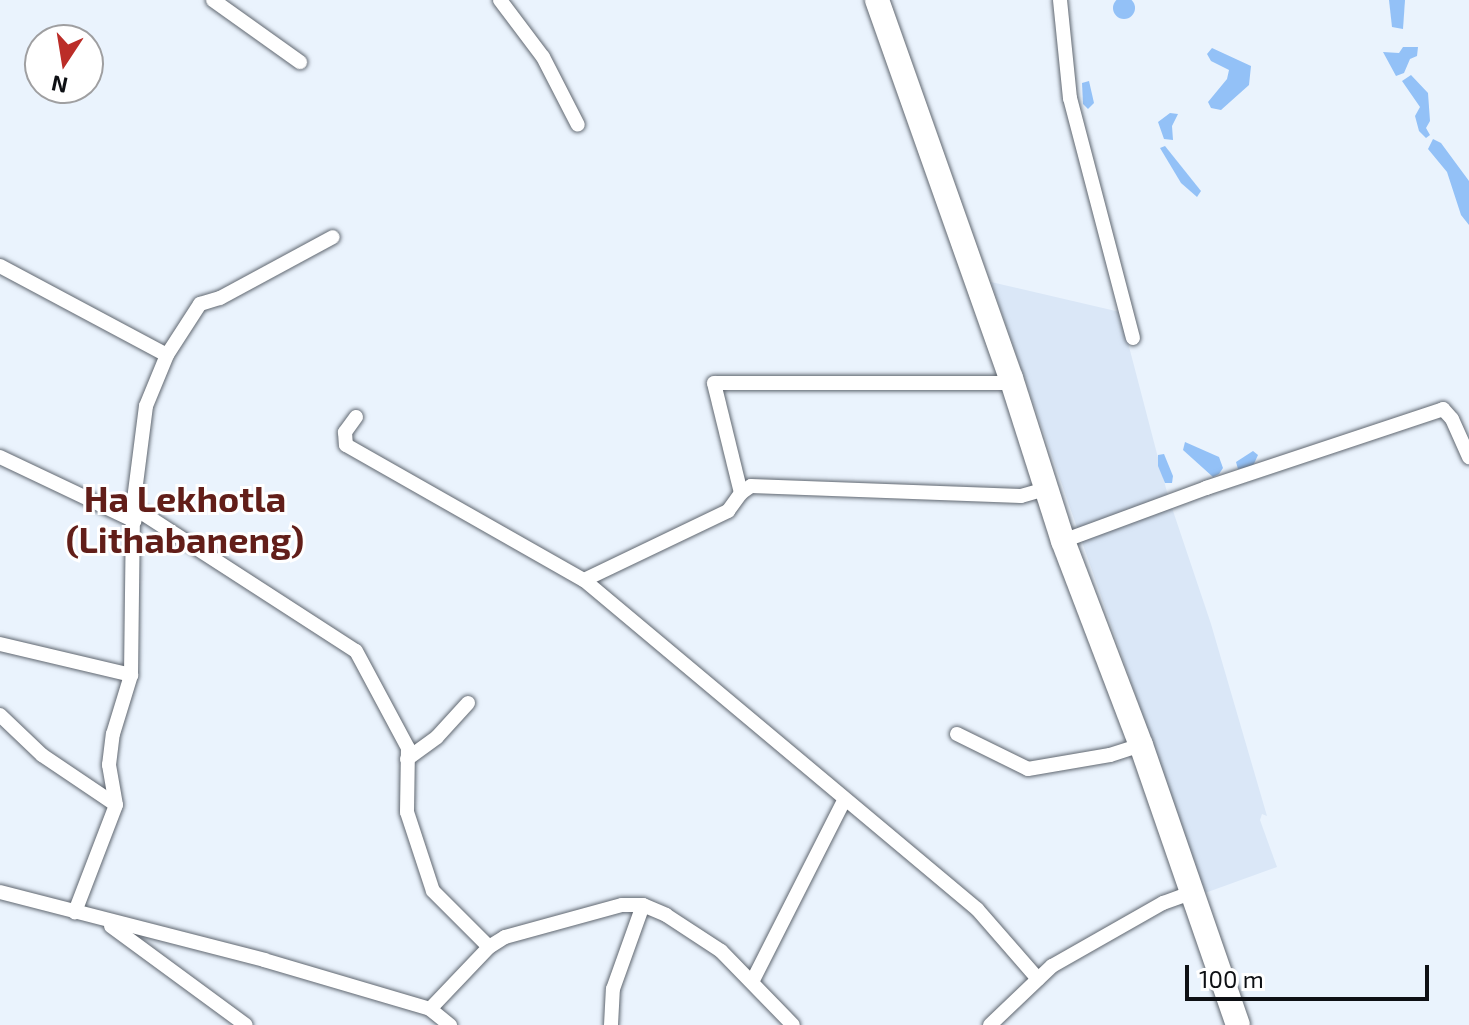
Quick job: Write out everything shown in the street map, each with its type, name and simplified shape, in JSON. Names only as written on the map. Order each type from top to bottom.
[{"type":"main road","points":[[877,0],[1012,383],[1063,541],[1141,745],[1238,1025]]},
{"type":"street","points":[[213,0],[300,62]]},
{"type":"street","points":[[500,0],[543,57],[578,125]]},
{"type":"street","points":[[1060,0],[1070,98],[1133,338]]},
{"type":"street","points":[[75,912],[116,805],[109,765],[113,734],[131,675],[134,514],[146,406],[167,355],[200,304],[220,298],[333,237]]},
{"type":"street","points":[[0,266],[167,355]]},
{"type":"street","points":[[741,493],[714,383],[1012,383]]},
{"type":"street","points":[[1063,541],[1206,488],[1443,409],[1452,419],[1469,457]]},
{"type":"street","points":[[356,417],[345,432],[346,445],[584,580],[977,909],[1038,979]]},
{"type":"street","points":[[0,457],[134,514],[356,651],[408,748],[407,812],[433,891],[489,947]]},
{"type":"street","points":[[584,580],[728,511],[741,493],[751,486],[1021,496],[1045,489]]},
{"type":"street","points":[[0,644],[131,675]]},
{"type":"street","points":[[407,759],[437,737],[468,703]]},
{"type":"street","points":[[0,715],[42,755],[116,805]]},
{"type":"street","points":[[957,734],[1028,769],[1110,755],[1141,745]]},
{"type":"street","points":[[752,982],[845,799]]},
{"type":"street","points":[[0,892],[264,960],[430,1009],[450,1025]]},
{"type":"street","points":[[990,1025],[1052,966],[1149,910],[1190,893]]},
{"type":"street","points":[[430,1009],[489,947],[518,934],[622,905],[643,905],[666,915],[721,951],[793,1025]]},
{"type":"street","points":[[611,1025],[613,989],[643,905]]},
{"type":"street","points":[[102,919],[246,1025]]},
{"type":"shaded area","points":[[1124,-3],[1132,0],[1135,8],[1132,16],[1124,19],[1116,16],[1113,8],[1116,0]]},
{"type":"shaded area","points":[[1389,0],[1405,0],[1403,29],[1392,27]]},
{"type":"shaded area","points":[[1403,47],[1418,47],[1417,56],[1410,59],[1404,73],[1396,76],[1383,52],[1399,53]]},
{"type":"shaded area","points":[[1212,48],[1251,66],[1249,85],[1221,110],[1211,108],[1208,102],[1227,79],[1229,70],[1211,61],[1207,54]]},
{"type":"shaded area","points":[[1411,75],[1428,93],[1430,121],[1426,128],[1430,135],[1426,138],[1419,131],[1415,116],[1420,107],[1402,81]]},
{"type":"shaded area","points":[[1089,81],[1094,103],[1088,109],[1083,104],[1082,83]]},
{"type":"shaded area","points":[[1170,113],[1178,114],[1172,126],[1173,140],[1164,139],[1158,122]]},
{"type":"shaded area","points":[[1433,139],[1441,143],[1469,181],[1469,225],[1461,215],[1447,172],[1428,149]]},
{"type":"shaded area","points":[[1165,146],[1201,191],[1197,197],[1181,183],[1160,148]]},
{"type":"shaded area","points":[[991,282],[1120,312],[1168,496],[1211,624],[1267,816],[1262,814],[1260,820],[1277,867],[1205,893]]},
{"type":"shaded area","points":[[1185,442],[1219,457],[1223,468],[1219,474],[1213,477],[1183,450]]},
{"type":"shaded area","points":[[1253,451],[1258,455],[1253,466],[1238,469],[1236,462]]},
{"type":"shaded area","points":[[1164,454],[1173,476],[1172,483],[1165,483],[1158,466],[1158,455]]},
{"type":"district","name":"Ha Lekhotla (Lithabaneng)","points":[[185,518]]}]
